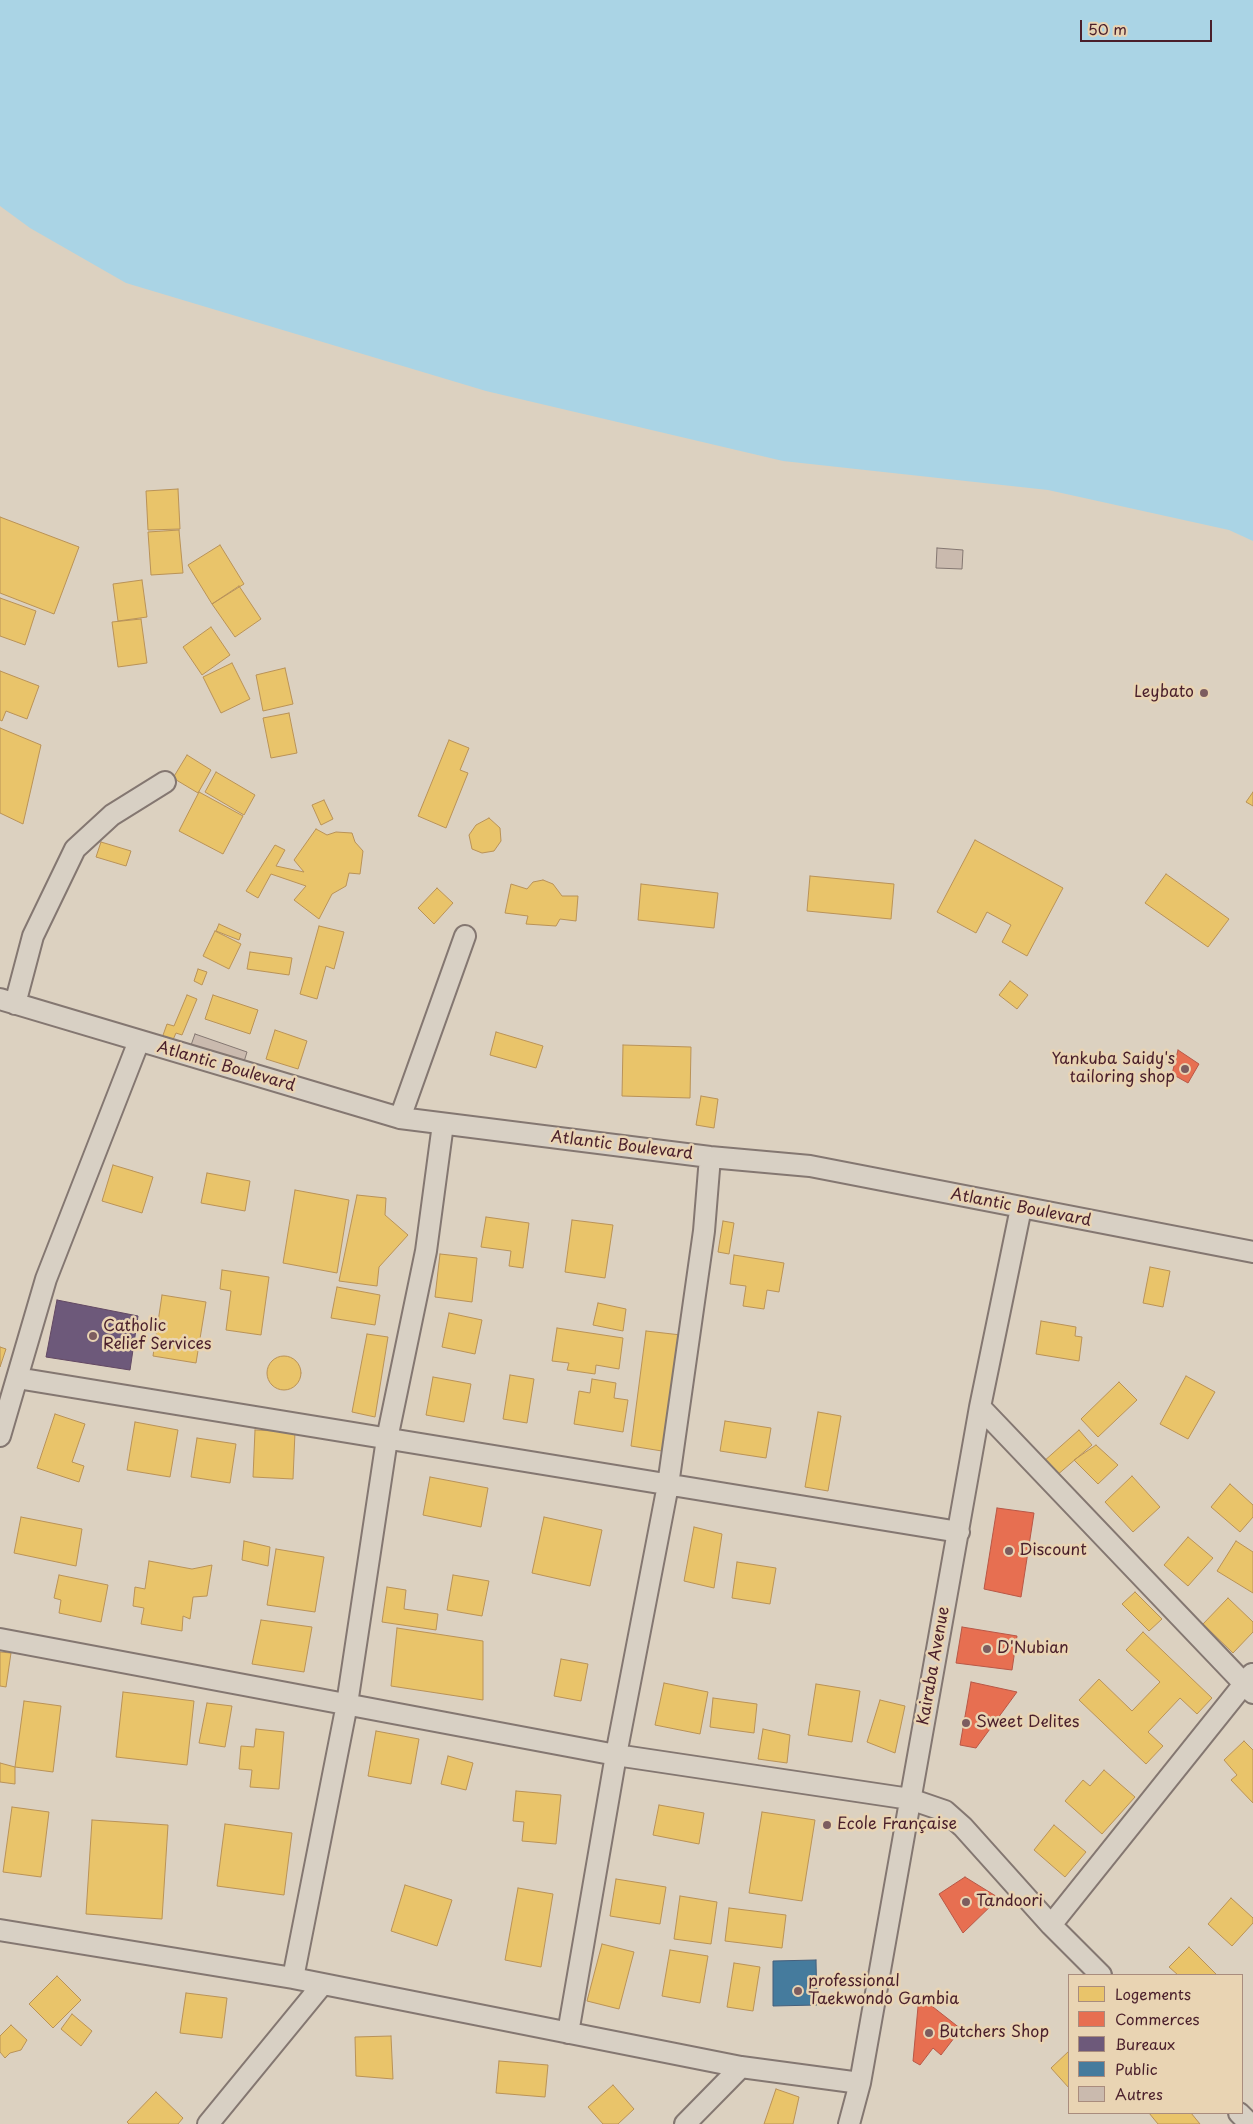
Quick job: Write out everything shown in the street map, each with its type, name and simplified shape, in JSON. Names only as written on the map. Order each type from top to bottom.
[{"type":"street","points":[[8,1002],[33,936],[75,849],[112,815],[165,782]]},
{"type":"street","points":[[400,1118],[464,936]]},
{"type":"street","name":"Atlantic Boulevard","points":[[8,1002],[400,1118],[710,1157],[810,1166],[1253,1252]]},
{"type":"street","points":[[0,1436],[46,1279],[139,1041]]},
{"type":"street","points":[[293,1978],[347,1704],[387,1439],[426,1251],[444,1124]]},
{"type":"street","points":[[568,2033],[616,1755],[668,1485],[704,1231],[710,1157]]},
{"type":"street","name":"Kairaba Avenue","points":[[849,2124],[860,2083],[980,1407],[1020,1208]]},
{"type":"street","points":[[17,1378],[959,1532]]},
{"type":"street","points":[[980,1407],[1250,1683],[1051,1925]]},
{"type":"street","points":[[0,1639],[616,1755],[910,1799],[946,1811],[963,1826],[1051,1925],[1100,1974]]},
{"type":"street","points":[[0,1930],[293,1978],[741,2067],[860,2083]]},
{"type":"street","points":[[208,2124],[322,1985]]},
{"type":"street","points":[[685,2124],[741,2067]]},
{"type":"street","points":[[1240,2114],[1250,2124]]},
{"type":"water","points":[[0,0],[1253,0],[1253,541],[1229,530],[1048,490],[783,461],[486,391],[126,283],[30,228],[0,206]]},
{"type":"building: Logements","points":[[178,489],[180,529],[148,530],[146,491]]},
{"type":"building: Logements","points":[[0,517],[79,547],[54,614],[0,593]]},
{"type":"building: Logements","points":[[179,530],[183,573],[151,575],[148,532]]},
{"type":"building: Logements","points":[[220,545],[244,584],[212,604],[188,565]]},
{"type":"building: Logements","points":[[142,580],[147,617],[118,621],[113,584]]},
{"type":"building: Logements","points":[[239,586],[261,619],[235,637],[212,604]]},
{"type":"building: Logements","points":[[0,598],[36,611],[25,645],[0,636]]},
{"type":"building: Logements","points":[[141,619],[147,663],[118,667],[112,622]]},
{"type":"building: Logements","points":[[211,627],[230,655],[202,675],[183,647]]},
{"type":"building: Logements","points":[[232,663],[250,699],[221,713],[203,677]]},
{"type":"building: Logements","points":[[285,668],[293,704],[263,711],[256,675]]},
{"type":"building: Logements","points":[[0,671],[39,686],[27,719],[6,711],[2,721],[0,720]]},
{"type":"building: Logements","points":[[289,713],[297,753],[271,758],[263,718]]},
{"type":"building: Logements","points":[[0,728],[41,745],[23,824],[0,813]]},
{"type":"building: Logements","points":[[449,740],[469,748],[460,770],[468,773],[446,828],[418,816]]},
{"type":"building: Logements","points":[[187,755],[211,770],[198,793],[173,778]]},
{"type":"building: Logements","points":[[216,772],[255,795],[244,815],[205,792]]},
{"type":"building: Logements","points":[[199,792],[243,816],[223,854],[179,831]]},
{"type":"building: Logements","points":[[1253,792],[1253,806],[1246,802]]},
{"type":"building: Logements","points":[[324,800],[333,819],[321,825],[312,805]]},
{"type":"building: Logements","points":[[489,818],[500,828],[501,841],[494,851],[482,853],[472,849],[469,835],[476,825]]},
{"type":"building: Logements","points":[[316,829],[327,835],[336,832],[352,833],[355,842],[363,851],[360,874],[349,873],[346,886],[332,894],[319,919],[294,900],[306,886],[271,874],[258,898],[246,891],[275,845],[285,850],[276,866],[304,872],[294,860]]},
{"type":"building: Logements","points":[[975,840],[1063,888],[1027,956],[1002,942],[1011,925],[987,912],[976,933],[937,912]]},
{"type":"building: Logements","points":[[101,842],[131,851],[126,866],[96,857]]},
{"type":"building: Logements","points":[[1166,874],[1229,919],[1208,947],[1145,903]]},
{"type":"building: Logements","points":[[810,876],[894,884],[891,919],[807,911]]},
{"type":"building: Logements","points":[[543,880],[553,884],[562,896],[578,896],[576,921],[560,919],[556,926],[526,924],[528,916],[505,913],[511,884],[527,889],[533,882]]},
{"type":"building: Logements","points":[[641,884],[718,893],[714,928],[638,920]]},
{"type":"building: Logements","points":[[437,888],[453,903],[434,924],[418,908]]},
{"type":"building: Logements","points":[[219,924],[241,934],[239,940],[216,931]]},
{"type":"building: Logements","points":[[319,926],[344,932],[334,969],[326,966],[317,999],[300,994]]},
{"type":"building: Logements","points":[[215,931],[241,944],[229,969],[203,956]]},
{"type":"building: Logements","points":[[250,952],[292,958],[289,975],[247,969]]},
{"type":"building: Logements","points":[[198,969],[207,972],[202,985],[194,981]]},
{"type":"building: Logements","points":[[1010,981],[1028,995],[1017,1009],[999,995]]},
{"type":"building: Logements","points":[[187,995],[197,999],[182,1035],[176,1033],[172,1042],[162,1038],[167,1024],[174,1026]]},
{"type":"building: Logements","points":[[213,995],[258,1010],[250,1034],[205,1019]]},
{"type":"building: Logements","points":[[275,1030],[307,1041],[298,1069],[266,1059]]},
{"type":"building: Logements","points":[[496,1032],[543,1046],[536,1068],[490,1055]]},
{"type":"building: Logements","points":[[623,1045],[691,1047],[690,1098],[622,1096]]},
{"type":"building: Logements","points":[[701,1096],[718,1099],[714,1128],[696,1125]]},
{"type":"building: Logements","points":[[113,1165],[153,1177],[142,1213],[102,1201]]},
{"type":"building: Logements","points":[[207,1173],[250,1181],[245,1211],[201,1203]]},
{"type":"building: Logements","points":[[295,1190],[349,1200],[337,1273],[283,1263]]},
{"type":"building: Logements","points":[[357,1195],[386,1198],[385,1215],[408,1235],[379,1267],[377,1286],[339,1281]]},
{"type":"building: Logements","points":[[486,1217],[529,1223],[523,1268],[509,1266],[511,1251],[481,1247]]},
{"type":"building: Logements","points":[[572,1220],[613,1225],[605,1278],[565,1272]]},
{"type":"building: Logements","points":[[723,1221],[734,1223],[729,1254],[718,1252]]},
{"type":"building: Logements","points":[[440,1254],[477,1258],[472,1302],[435,1297]]},
{"type":"building: Logements","points":[[734,1255],[784,1263],[779,1292],[767,1290],[764,1309],[743,1306],[746,1286],[730,1284]]},
{"type":"building: Logements","points":[[1150,1267],[1170,1271],[1163,1307],[1143,1303]]},
{"type":"building: Logements","points":[[222,1270],[269,1277],[261,1335],[226,1330],[231,1291],[220,1289]]},
{"type":"building: Logements","points":[[337,1287],[380,1295],[375,1325],[331,1318]]},
{"type":"building: Logements","points":[[162,1295],[206,1302],[196,1363],[153,1356]]},
{"type":"building: Logements","points":[[598,1303],[626,1309],[623,1331],[593,1325]]},
{"type":"building: Logements","points":[[449,1313],[482,1320],[475,1354],[442,1347]]},
{"type":"building: Logements","points":[[1041,1321],[1076,1327],[1075,1336],[1082,1337],[1079,1361],[1036,1354]]},
{"type":"building: Logements","points":[[557,1328],[623,1338],[619,1369],[596,1365],[595,1374],[567,1370],[569,1363],[552,1361]]},
{"type":"building: Logements","points":[[646,1331],[681,1335],[662,1451],[631,1446]]},
{"type":"building: Logements","points":[[367,1334],[388,1337],[375,1417],[352,1412]]},
{"type":"building: Logements","points":[[0,1347],[6,1349],[0,1367]]},
{"type":"building: Logements","points":[[284,1356],[296,1361],[301,1373],[296,1385],[284,1390],[272,1385],[267,1373],[272,1361]]},
{"type":"building: Logements","points":[[510,1375],[534,1379],[527,1423],[503,1419]]},
{"type":"building: Logements","points":[[1186,1376],[1215,1392],[1188,1439],[1160,1424]]},
{"type":"building: Logements","points":[[433,1377],[471,1384],[464,1422],[426,1415]]},
{"type":"building: Logements","points":[[592,1379],[616,1383],[614,1398],[628,1400],[623,1432],[574,1424],[579,1391],[590,1393]]},
{"type":"building: Logements","points":[[1119,1382],[1137,1400],[1098,1437],[1081,1419]]},
{"type":"building: Logements","points":[[818,1412],[841,1416],[828,1491],[805,1487]]},
{"type":"building: Logements","points":[[55,1414],[85,1424],[72,1462],[84,1466],[79,1482],[37,1468]]},
{"type":"building: Logements","points":[[725,1421],[771,1428],[766,1458],[720,1451]]},
{"type":"building: Logements","points":[[135,1422],[178,1430],[170,1477],[127,1470]]},
{"type":"building: Logements","points":[[255,1430],[295,1432],[293,1479],[253,1477]]},
{"type":"building: Logements","points":[[1079,1430],[1092,1445],[1056,1476],[1043,1462]]},
{"type":"building: Logements","points":[[197,1438],[236,1444],[230,1483],[191,1477]]},
{"type":"building: Logements","points":[[1096,1445],[1118,1465],[1098,1484],[1074,1460]]},
{"type":"building: Logements","points":[[1132,1476],[1160,1507],[1133,1532],[1105,1502]]},
{"type":"building: Logements","points":[[430,1477],[488,1488],[481,1527],[423,1515]]},
{"type":"building: Logements","points":[[1230,1484],[1253,1505],[1253,1517],[1240,1532],[1211,1507]]},
{"type":"building: Logements","points":[[21,1517],[82,1529],[76,1566],[14,1553]]},
{"type":"building: Logements","points":[[544,1517],[602,1530],[590,1586],[532,1573]]},
{"type":"building: Logements","points":[[694,1527],[722,1534],[714,1588],[684,1581]]},
{"type":"building: Logements","points":[[1188,1537],[1213,1558],[1188,1586],[1164,1565]]},
{"type":"building: Logements","points":[[244,1541],[270,1547],[268,1566],[242,1560]]},
{"type":"building: Logements","points":[[1236,1541],[1253,1552],[1253,1593],[1217,1571]]},
{"type":"building: Logements","points":[[276,1549],[324,1557],[315,1612],[267,1605]]},
{"type":"building: Logements","points":[[149,1561],[192,1569],[212,1565],[207,1596],[193,1597],[190,1619],[183,1616],[182,1631],[141,1624],[144,1608],[133,1606],[135,1587],[145,1589]]},
{"type":"building: Logements","points":[[737,1562],[776,1568],[770,1604],[732,1598]]},
{"type":"building: Logements","points":[[59,1575],[108,1585],[101,1622],[59,1613],[61,1600],[54,1598]]},
{"type":"building: Logements","points":[[453,1575],[489,1581],[482,1616],[447,1610]]},
{"type":"building: Logements","points":[[387,1587],[406,1590],[404,1609],[438,1614],[436,1630],[382,1622]]},
{"type":"building: Logements","points":[[1135,1592],[1162,1619],[1149,1631],[1122,1604]]},
{"type":"building: Logements","points":[[1228,1598],[1253,1622],[1253,1632],[1233,1653],[1203,1624]]},
{"type":"building: Logements","points":[[261,1620],[312,1627],[304,1672],[252,1664]]},
{"type":"building: Logements","points":[[397,1628],[483,1641],[483,1700],[391,1686]]},
{"type":"building: Logements","points":[[1143,1632],[1212,1698],[1197,1714],[1180,1698],[1148,1732],[1163,1746],[1146,1764],[1079,1700],[1099,1679],[1132,1711],[1160,1682],[1126,1650]]},
{"type":"building: Logements","points":[[0,1652],[11,1653],[6,1687],[0,1686]]},
{"type":"building: Logements","points":[[561,1659],[588,1664],[581,1701],[554,1696]]},
{"type":"building: Logements","points":[[664,1683],[708,1692],[700,1734],[655,1725]]},
{"type":"building: Logements","points":[[816,1684],[860,1691],[852,1742],[808,1735]]},
{"type":"building: Logements","points":[[123,1692],[194,1701],[187,1765],[116,1757]]},
{"type":"building: Logements","points":[[713,1698],[757,1704],[754,1733],[710,1727]]},
{"type":"building: Logements","points":[[880,1700],[905,1706],[895,1753],[867,1742]]},
{"type":"building: Logements","points":[[24,1701],[61,1706],[53,1772],[15,1767]]},
{"type":"building: Logements","points":[[207,1703],[232,1706],[225,1747],[199,1743]]},
{"type":"building: Logements","points":[[256,1729],[284,1732],[279,1789],[250,1787],[252,1770],[239,1769],[241,1746],[254,1747]]},
{"type":"building: Logements","points":[[763,1729],[790,1735],[787,1763],[758,1759]]},
{"type":"building: Logements","points":[[376,1731],[419,1739],[411,1784],[368,1776]]},
{"type":"building: Logements","points":[[1244,1741],[1253,1750],[1253,1803],[1231,1780],[1237,1775],[1224,1760]]},
{"type":"building: Logements","points":[[448,1756],[473,1763],[466,1790],[441,1784]]},
{"type":"building: Logements","points":[[0,1763],[15,1767],[15,1784],[0,1782]]},
{"type":"building: Logements","points":[[1104,1770],[1135,1797],[1102,1834],[1065,1801],[1083,1780],[1090,1786]]},
{"type":"building: Logements","points":[[516,1791],[561,1795],[556,1844],[522,1841],[524,1822],[513,1821]]},
{"type":"building: Logements","points":[[659,1805],[704,1813],[699,1844],[653,1835]]},
{"type":"building: Logements","points":[[12,1807],[49,1812],[41,1877],[3,1872]]},
{"type":"building: Logements","points":[[762,1812],[815,1820],[802,1901],[749,1893]]},
{"type":"building: Logements","points":[[92,1820],[168,1825],[162,1919],[86,1914]]},
{"type":"building: Logements","points":[[225,1824],[292,1833],[284,1895],[217,1886]]},
{"type":"building: Logements","points":[[1054,1825],[1086,1852],[1065,1877],[1034,1850]]},
{"type":"building: Logements","points":[[616,1879],[666,1887],[660,1924],[610,1916]]},
{"type":"building: Logements","points":[[405,1885],[452,1900],[437,1946],[391,1931]]},
{"type":"building: Logements","points":[[518,1888],[553,1894],[541,1967],[505,1960]]},
{"type":"building: Logements","points":[[680,1896],[717,1902],[711,1944],[674,1939]]},
{"type":"building: Logements","points":[[1231,1898],[1253,1918],[1253,1923],[1232,1946],[1208,1924]]},
{"type":"building: Logements","points":[[729,1908],[786,1915],[782,1948],[725,1941]]},
{"type":"building: Logements","points":[[602,1944],[634,1952],[619,2009],[587,2001]]},
{"type":"building: Logements","points":[[1189,1947],[1216,1974],[1177,1974],[1169,1967]]},
{"type":"building: Logements","points":[[670,1950],[708,1956],[700,2003],[662,1996]]},
{"type":"building: Logements","points":[[734,1963],[760,1967],[753,2011],[727,2007]]},
{"type":"building: Logements","points":[[57,1976],[81,2000],[53,2028],[29,2004]]},
{"type":"building: Logements","points":[[186,1993],[227,1998],[222,2038],[180,2033]]},
{"type":"building: Logements","points":[[72,2014],[92,2031],[81,2046],[61,2029]]},
{"type":"building: Logements","points":[[11,2025],[27,2040],[21,2050],[10,2053],[5,2058],[0,2052],[0,2036]]},
{"type":"building: Logements","points":[[391,2036],[393,2079],[356,2076],[355,2037]]},
{"type":"building: Logements","points":[[1068,2052],[1068,2087],[1051,2068]]},
{"type":"building: Logements","points":[[499,2061],[548,2065],[545,2097],[496,2093]]},
{"type":"building: Logements","points":[[613,2085],[634,2109],[618,2124],[603,2124],[588,2107]]},
{"type":"building: Logements","points":[[776,2089],[799,2097],[793,2124],[764,2124]]},
{"type":"building: Logements","points":[[156,2092],[183,2118],[178,2124],[129,2124],[127,2122]]},
{"type":"building: Logements","points":[[1150,2114],[1192,2114],[1200,2124],[1158,2124]]},
{"type":"building: Commerces","name":"Yankuba Saidy's tailoring shop","points":[[1178,1050],[1199,1064],[1188,1083],[1172,1074]]},
{"type":"building: Commerces","name":"Discount","points":[[997,1508],[1034,1513],[1021,1597],[984,1589]]},
{"type":"building: Commerces","name":"D'Nubian","points":[[962,1627],[1017,1636],[1012,1670],[956,1663]]},
{"type":"building: Commerces","points":[[971,1682],[1017,1692],[976,1748],[960,1745]]},
{"type":"building: Commerces","points":[[965,1877],[999,1898],[963,1933],[939,1894]]},
{"type":"building: Commerces","points":[[919,1996],[961,2029],[941,2055],[933,2048],[920,2065],[913,2061]]},
{"type":"building: Bureaux","name":"Catholic Relief Services","points":[[57,1300],[138,1316],[130,1370],[46,1357]]},
{"type":"building: Public","points":[[816,1960],[817,2005],[773,2006],[773,1961]]},
{"type":"building: Autres","points":[[937,548],[963,550],[962,569],[936,568]]},
{"type":"building: Autres","points":[[195,1034],[247,1052],[243,1065],[190,1048]]},
{"type":"place","name":"Leybato","points":[[1204,693]]},
{"type":"place","name":"Yankuba Saidy's tailoring shop","points":[[1185,1069]]},
{"type":"place","name":"Catholic Relief Services","points":[[93,1336]]},
{"type":"place","name":"Discount","points":[[1009,1551]]},
{"type":"place","name":"D'Nubian","points":[[987,1649]]},
{"type":"place","name":"Sweet Delites","points":[[966,1723]]},
{"type":"place","name":"Ecole Française","points":[[827,1825]]},
{"type":"place","name":"Tandoori","points":[[966,1902]]},
{"type":"place","name":"professional Taekwondo Gambia","points":[[798,1991]]},
{"type":"place","name":"Butchers Shop","points":[[929,2033]]}]
